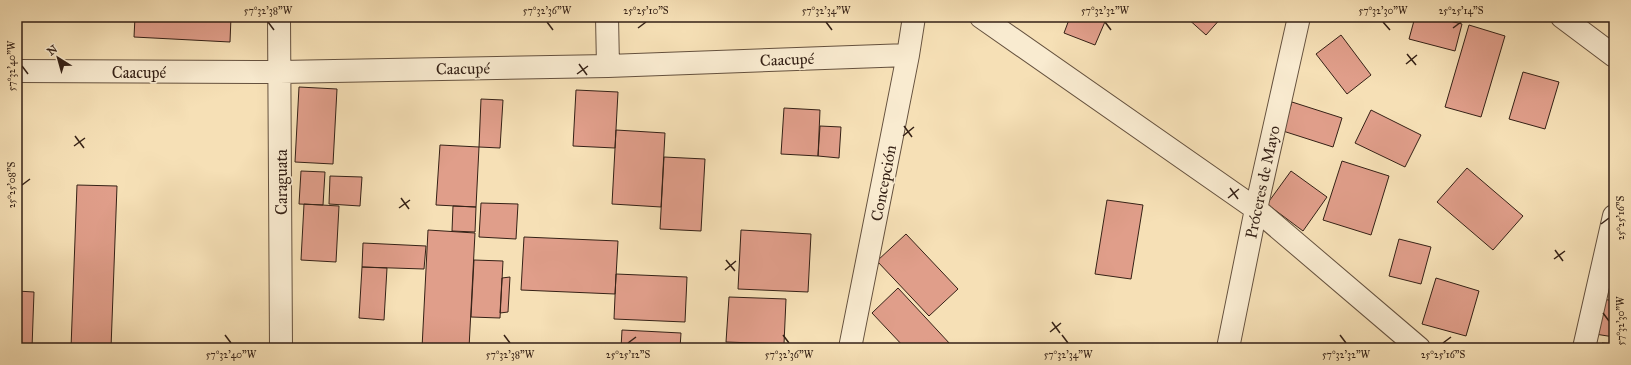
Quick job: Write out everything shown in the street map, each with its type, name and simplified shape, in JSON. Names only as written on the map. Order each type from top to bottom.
[{"type":"street","name":"Caraguata","points":[[279,17],[281,348]]},
{"type":"street","points":[[607,17],[608,66]]},
{"type":"street","name":"Concepción","points":[[850,348],[908,55],[914,17]]},
{"type":"street","points":[[981,17],[1256,209],[1419,348]]},
{"type":"street","name":"Próceres de Mayo","points":[[1228,348],[1256,209],[1299,17]]},
{"type":"street","points":[[1562,17],[1614,56]]},
{"type":"street","name":"Caacupé","points":[[17,71],[280,72],[608,66],[908,55]]},
{"type":"street","points":[[1584,348],[1614,216]]},
{"type":"building","points":[[135,17],[231,17],[230,42],[134,37]]},
{"type":"building","points":[[1070,17],[1107,17],[1095,45],[1064,33]]},
{"type":"building","points":[[1186,17],[1222,17],[1206,35]]},
{"type":"building","points":[[1415,17],[1434,17],[1462,24],[1455,51],[1409,39]]},
{"type":"building","points":[[1469,25],[1505,36],[1481,117],[1445,107]]},
{"type":"building","points":[[1341,35],[1371,75],[1347,94],[1316,54]]},
{"type":"building","points":[[1523,72],[1559,82],[1545,129],[1509,119]]},
{"type":"building","points":[[299,87],[337,89],[333,164],[295,162]]},
{"type":"building","points":[[576,90],[618,92],[615,148],[573,146]]},
{"type":"building","points":[[481,99],[503,100],[500,148],[479,147]]},
{"type":"building","points":[[1292,102],[1342,118],[1333,147],[1283,131]]},
{"type":"building","points":[[784,108],[820,110],[818,156],[781,154]]},
{"type":"building","points":[[1371,110],[1421,135],[1405,167],[1355,143]]},
{"type":"building","points":[[820,126],[841,127],[839,158],[818,156]]},
{"type":"building","points":[[616,130],[665,133],[661,207],[612,204]]},
{"type":"building","points":[[440,145],[479,147],[476,207],[436,205]]},
{"type":"building","points":[[664,157],[705,159],[701,231],[660,229]]},
{"type":"building","points":[[1342,161],[1389,176],[1371,235],[1323,220]]},
{"type":"building","points":[[1467,168],[1523,216],[1493,250],[1437,202]]},
{"type":"building","points":[[301,171],[325,172],[323,205],[299,204]]},
{"type":"building","points":[[1291,171],[1327,197],[1303,231],[1267,204]]},
{"type":"building","points":[[330,176],[362,177],[360,206],[329,204]]},
{"type":"building","points":[[77,185],[117,186],[111,348],[71,348]]},
{"type":"building","points":[[1107,200],[1143,205],[1131,279],[1095,274]]},
{"type":"building","points":[[481,203],[518,204],[516,239],[479,237]]},
{"type":"building","points":[[304,204],[339,206],[336,262],[301,260]]},
{"type":"building","points":[[453,206],[476,207],[475,232],[452,231]]},
{"type":"building","points":[[428,230],[475,233],[469,348],[422,348]]},
{"type":"building","points":[[741,230],[811,234],[808,292],[738,289]]},
{"type":"building","points":[[906,234],[958,289],[929,316],[877,261]]},
{"type":"building","points":[[524,237],[618,241],[615,294],[521,290]]},
{"type":"building","points":[[1399,239],[1431,247],[1421,284],[1389,276]]},
{"type":"building","points":[[363,243],[426,246],[424,269],[362,267]]},
{"type":"building","points":[[474,260],[503,261],[500,318],[471,317]]},
{"type":"building","points":[[362,267],[387,268],[384,320],[359,318]]},
{"type":"building","points":[[616,274],[687,277],[685,322],[614,319]]},
{"type":"building","points":[[510,277],[508,312],[500,313],[502,278]]},
{"type":"building","points":[[1436,278],[1479,291],[1466,336],[1422,324]]},
{"type":"building","points":[[898,288],[951,345],[947,348],[905,348],[872,313]]},
{"type":"building","points":[[17,291],[34,292],[32,348],[17,348]]},
{"type":"building","points":[[729,297],[786,299],[784,344],[726,342]]},
{"type":"building","points":[[1603,299],[1614,301],[1614,337],[1595,334]]},
{"type":"building","points":[[622,330],[681,333],[680,348],[621,348]]},
{"type":"building","points":[[1602,343],[1614,344],[1614,348],[1601,348]]}]
